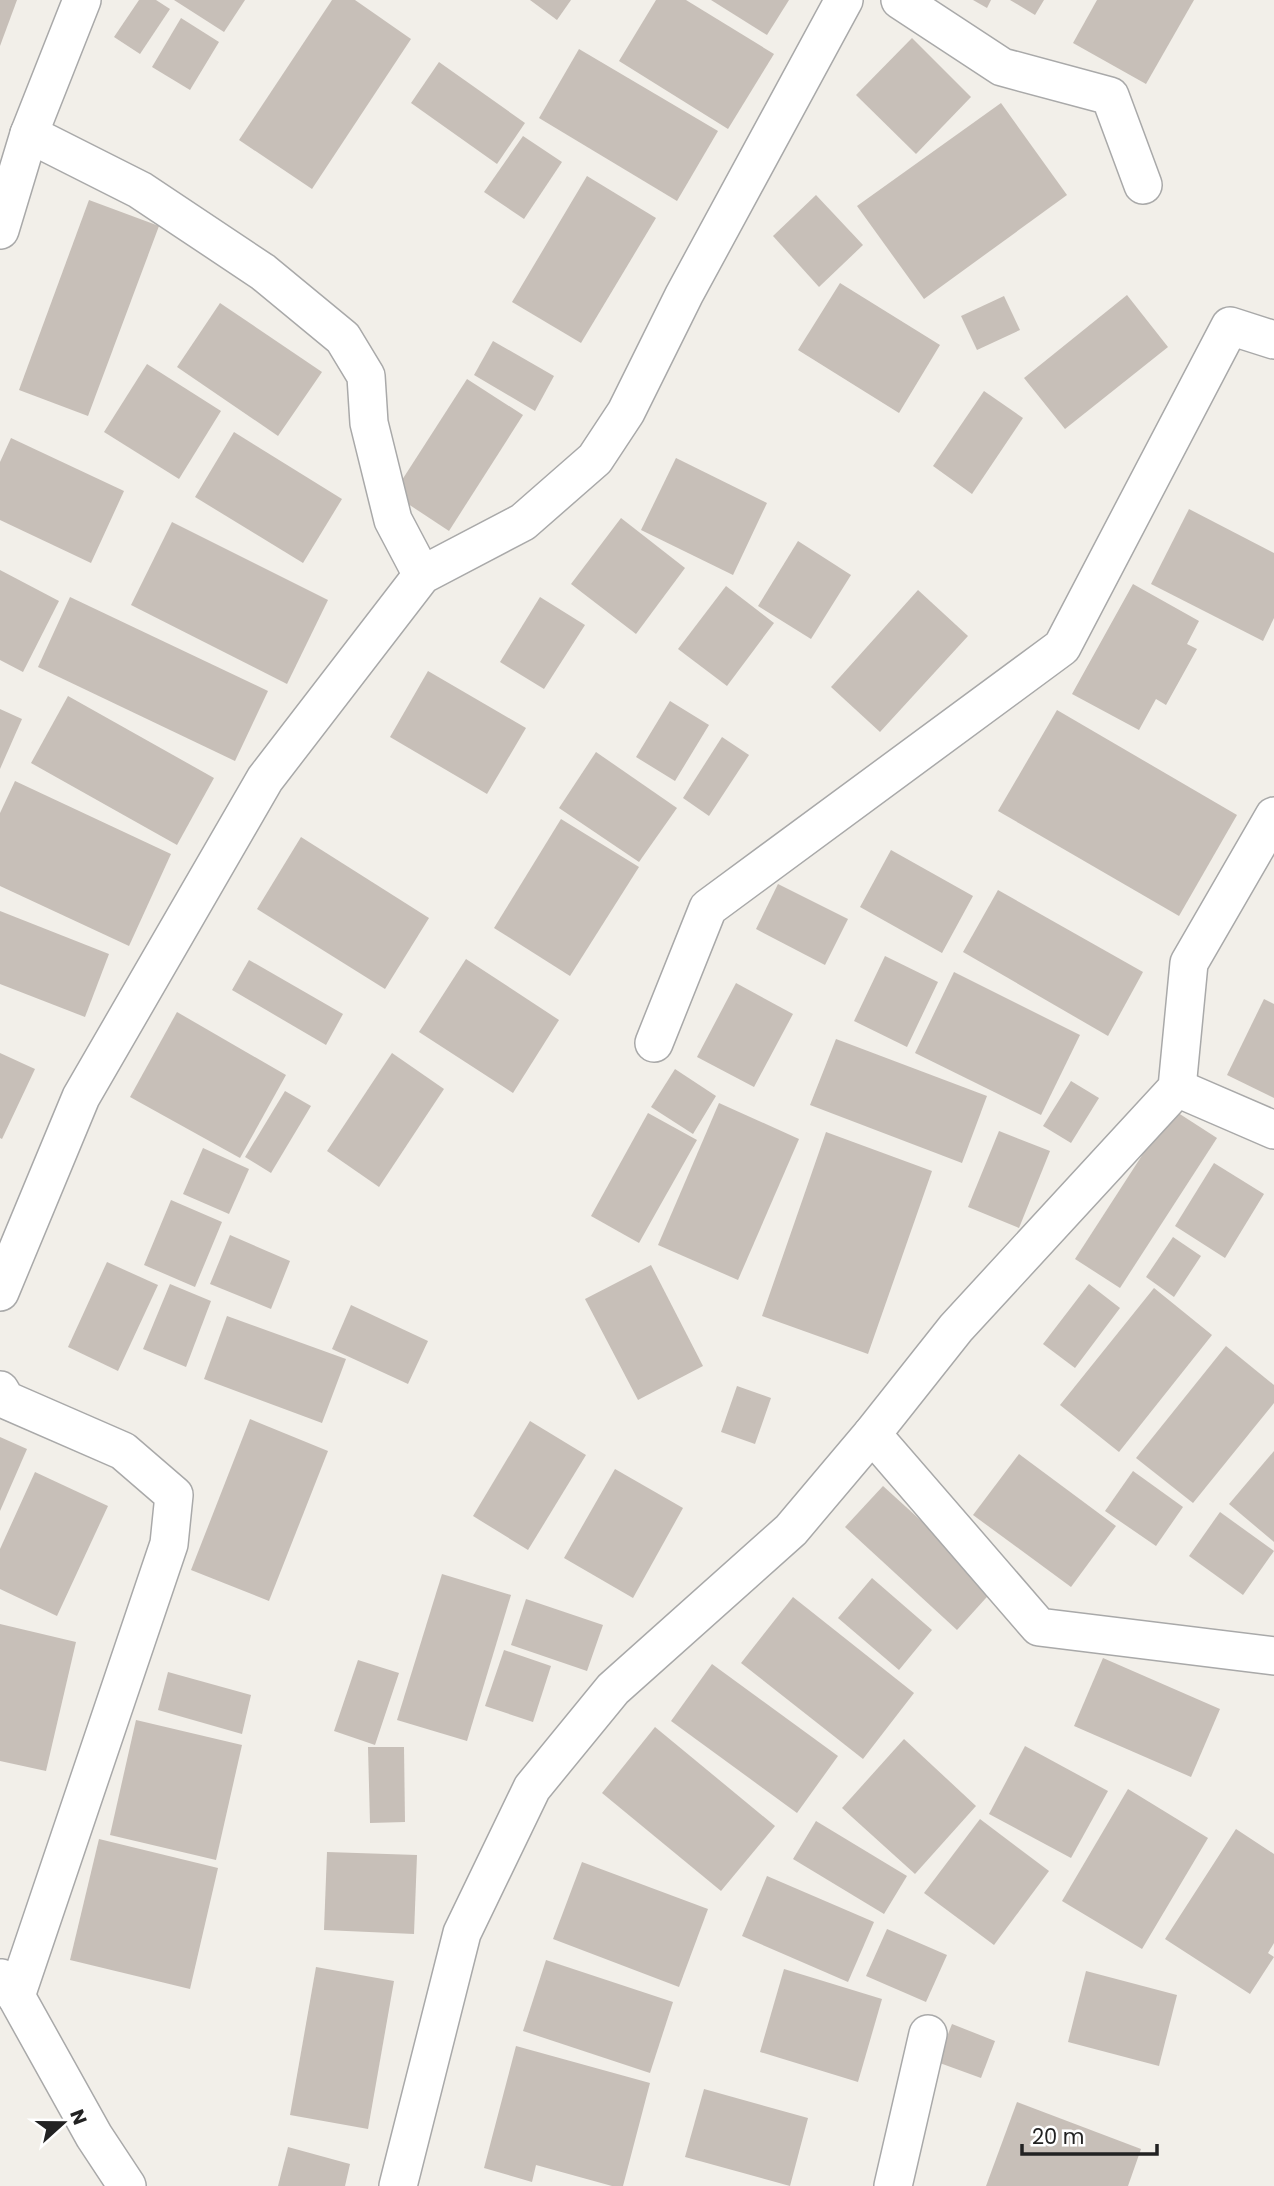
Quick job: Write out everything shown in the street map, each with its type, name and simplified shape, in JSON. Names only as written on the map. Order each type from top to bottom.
[{"type":"street","points":[[0,230],[29,134],[82,0]]},
{"type":"street","points":[[0,1292],[81,1097],[265,779],[422,575],[523,522],[595,459],[626,412],[684,295],[844,0]]},
{"type":"street","points":[[900,0],[1002,66],[1110,96],[1143,185]]},
{"type":"street","points":[[29,134],[140,190],[263,272],[343,338],[366,376],[369,423],[393,520],[422,575]]},
{"type":"street","points":[[654,1042],[708,908],[1062,647],[1230,326],[1274,341]]},
{"type":"street","points":[[398,2186],[462,1933],[532,1788],[613,1689],[791,1530],[956,1328],[1177,1088],[1189,963],[1274,816]]},
{"type":"street","points":[[1177,1088],[1274,1130]]},
{"type":"street","points":[[0,1390],[6,1400],[123,1451],[174,1495],[169,1544],[8,1987],[94,2136],[127,2186]]},
{"type":"street","points":[[872,1434],[1039,1627],[1274,1656]]},
{"type":"street","points":[[893,2186],[928,2034]]},
{"type":"building","points":[[0,0],[17,0],[0,46]]},
{"type":"building","points":[[139,0],[156,0],[170,9],[140,54],[114,37]]},
{"type":"building","points":[[174,0],[245,0],[224,32]]},
{"type":"building","points":[[332,0],[355,0],[411,39],[312,189],[239,140]]},
{"type":"building","points":[[530,0],[571,0],[557,20]]},
{"type":"building","points":[[656,0],[686,0],[774,54],[728,129],[619,61]]},
{"type":"building","points":[[711,0],[789,0],[767,35]]},
{"type":"building","points":[[973,0],[991,0],[987,8]]},
{"type":"building","points":[[1010,0],[1044,0],[1035,15]]},
{"type":"building","points":[[1097,0],[1194,0],[1146,84],[1073,43]]},
{"type":"building","points":[[181,18],[219,42],[190,90],[152,67]]},
{"type":"building","points":[[912,38],[971,97],[916,154],[856,95]]},
{"type":"building","points":[[579,49],[718,131],[677,201],[539,118]]},
{"type":"building","points":[[439,62],[525,123],[497,164],[411,103]]},
{"type":"building","points":[[1001,103],[1067,195],[924,299],[857,206]]},
{"type":"building","points":[[523,136],[562,162],[524,219],[484,192]]},
{"type":"building","points":[[587,176],[656,218],[581,343],[512,302]]},
{"type":"building","points":[[816,195],[863,245],[819,287],[773,236]]},
{"type":"building","points":[[89,200],[159,226],[88,416],[19,390]]},
{"type":"building","points":[[840,283],[940,345],[899,413],[798,350]]},
{"type":"building","points":[[1127,295],[1168,347],[1065,429],[1024,378]]},
{"type":"building","points":[[1004,296],[1020,330],[977,350],[961,316]]},
{"type":"building","points":[[220,303],[322,372],[278,436],[177,367]]},
{"type":"building","points":[[493,341],[554,376],[535,411],[474,375]]},
{"type":"building","points":[[147,364],[221,411],[179,479],[104,432]]},
{"type":"building","points":[[467,379],[523,415],[449,531],[393,494]]},
{"type":"building","points":[[984,391],[1023,418],[972,494],[933,466]]},
{"type":"building","points":[[234,432],[342,499],[303,563],[195,497]]},
{"type":"building","points":[[11,438],[124,491],[91,563],[0,520],[0,462]]},
{"type":"building","points":[[676,458],[767,503],[733,575],[641,530]]},
{"type":"building","points":[[1189,509],[1274,553],[1274,618],[1263,641],[1151,584]]},
{"type":"building","points":[[621,518],[685,568],[636,634],[571,584]]},
{"type":"building","points":[[172,522],[328,600],[287,684],[131,605]]},
{"type":"building","points":[[798,541],[851,575],[811,639],[758,606]]},
{"type":"building","points":[[0,570],[59,601],[23,672],[0,660]]},
{"type":"building","points":[[1133,584],[1199,621],[1187,644],[1197,649],[1166,705],[1156,699],[1139,730],[1072,694]]},
{"type":"building","points":[[726,586],[774,623],[727,686],[678,649]]},
{"type":"building","points":[[918,590],[968,636],[880,732],[831,687]]},
{"type":"building","points":[[70,597],[268,691],[235,761],[38,667]]},
{"type":"building","points":[[540,597],[585,625],[544,689],[500,662]]},
{"type":"building","points":[[428,671],[526,728],[487,794],[390,737]]},
{"type":"building","points":[[68,696],[214,778],[177,845],[31,763]]},
{"type":"building","points":[[670,701],[709,725],[675,781],[636,757]]},
{"type":"building","points":[[0,709],[22,719],[0,769]]},
{"type":"building","points":[[1057,710],[1237,815],[1179,916],[998,811]]},
{"type":"building","points":[[722,737],[749,755],[709,816],[683,798]]},
{"type":"building","points":[[596,752],[677,808],[639,862],[559,808]]},
{"type":"building","points":[[15,781],[171,854],[129,946],[0,886],[0,813]]},
{"type":"building","points":[[561,819],[639,867],[570,976],[494,928]]},
{"type":"building","points":[[301,837],[429,918],[385,989],[257,909]]},
{"type":"building","points":[[891,850],[973,896],[942,953],[860,907]]},
{"type":"building","points":[[778,884],[848,919],[825,965],[756,929]]},
{"type":"building","points":[[998,890],[1143,972],[1108,1036],[963,952]]},
{"type":"building","points":[[0,911],[109,954],[85,1017],[0,984]]},
{"type":"building","points":[[885,956],[938,982],[907,1047],[854,1021]]},
{"type":"building","points":[[466,959],[559,1020],[513,1093],[419,1032]]},
{"type":"building","points":[[249,960],[343,1014],[326,1045],[232,990]]},
{"type":"building","points":[[954,972],[1080,1035],[1041,1115],[915,1053]]},
{"type":"building","points":[[736,983],[793,1014],[754,1087],[697,1057]]},
{"type":"building","points":[[1264,999],[1274,1004],[1274,1098],[1227,1075]]},
{"type":"building","points":[[177,1012],[286,1075],[240,1158],[130,1097]]},
{"type":"building","points":[[836,1039],[987,1096],[962,1163],[810,1105]]},
{"type":"building","points":[[0,1053],[35,1069],[2,1139],[0,1138]]},
{"type":"building","points":[[392,1053],[444,1089],[379,1187],[327,1151]]},
{"type":"building","points":[[675,1069],[716,1096],[693,1134],[651,1107]]},
{"type":"building","points":[[1071,1081],[1099,1098],[1071,1143],[1043,1126]]},
{"type":"building","points":[[285,1091],[311,1106],[271,1173],[245,1157]]},
{"type":"building","points":[[719,1103],[799,1139],[738,1280],[658,1245]]},
{"type":"building","points":[[1172,1109],[1217,1138],[1120,1288],[1075,1259]]},
{"type":"building","points":[[648,1113],[697,1140],[639,1243],[591,1216]]},
{"type":"building","points":[[999,1131],[1050,1151],[1019,1228],[968,1207]]},
{"type":"building","points":[[826,1132],[932,1171],[868,1354],[762,1316]]},
{"type":"building","points":[[203,1148],[249,1169],[229,1214],[183,1194]]},
{"type":"building","points":[[1214,1163],[1264,1194],[1225,1258],[1175,1226]]},
{"type":"building","points":[[171,1200],[222,1222],[195,1287],[144,1265]]},
{"type":"building","points":[[230,1235],[290,1261],[271,1309],[210,1284]]},
{"type":"building","points":[[1173,1237],[1201,1256],[1174,1297],[1146,1277]]},
{"type":"building","points":[[107,1262],[158,1285],[118,1371],[68,1347]]},
{"type":"building","points":[[651,1265],[703,1366],[638,1400],[585,1299]]},
{"type":"building","points":[[170,1284],[211,1301],[186,1367],[143,1349]]},
{"type":"building","points":[[1089,1284],[1120,1308],[1075,1368],[1043,1344]]},
{"type":"building","points":[[1154,1288],[1212,1335],[1119,1452],[1060,1405]]},
{"type":"building","points":[[351,1305],[428,1341],[408,1384],[332,1349]]},
{"type":"building","points":[[227,1316],[346,1359],[322,1423],[204,1379]]},
{"type":"building","points":[[1226,1346],[1274,1385],[1274,1403],[1193,1503],[1136,1458]]},
{"type":"building","points":[[737,1386],[771,1398],[755,1444],[721,1432]]},
{"type":"building","points":[[250,1419],[328,1451],[269,1601],[191,1570]]},
{"type":"building","points":[[530,1421],[586,1455],[528,1550],[473,1516]]},
{"type":"building","points":[[0,1437],[27,1449],[0,1511]]},
{"type":"building","points":[[1274,1451],[1274,1542],[1229,1504]]},
{"type":"building","points":[[1019,1454],[1116,1526],[1071,1587],[973,1515]]},
{"type":"building","points":[[615,1469],[683,1508],[633,1598],[564,1558]]},
{"type":"building","points":[[1133,1471],[1183,1507],[1156,1546],[1105,1511]]},
{"type":"building","points":[[35,1472],[108,1506],[57,1616],[0,1589],[0,1549]]},
{"type":"building","points":[[883,1486],[995,1588],[957,1630],[845,1527]]},
{"type":"building","points":[[1220,1512],[1274,1551],[1243,1595],[1189,1556]]},
{"type":"building","points":[[442,1574],[511,1595],[467,1741],[397,1720]]},
{"type":"building","points":[[872,1578],[932,1630],[899,1670],[838,1618]]},
{"type":"building","points":[[793,1597],[914,1693],[863,1759],[741,1663]]},
{"type":"building","points":[[526,1599],[603,1625],[587,1671],[511,1645]]},
{"type":"building","points":[[0,1624],[76,1642],[46,1771],[0,1761]]},
{"type":"building","points":[[504,1650],[551,1666],[533,1722],[485,1706]]},
{"type":"building","points":[[1103,1658],[1220,1709],[1191,1777],[1074,1726]]},
{"type":"building","points":[[358,1660],[399,1673],[375,1745],[334,1731]]},
{"type":"building","points":[[712,1664],[838,1756],[797,1813],[671,1721]]},
{"type":"building","points":[[168,1672],[251,1695],[242,1734],[158,1710]]},
{"type":"building","points":[[136,1720],[242,1745],[216,1860],[110,1835]]},
{"type":"building","points":[[655,1727],[775,1826],[721,1891],[602,1793]]},
{"type":"building","points":[[904,1739],[976,1806],[915,1874],[842,1808]]},
{"type":"building","points":[[1025,1746],[1108,1791],[1071,1858],[989,1814]]},
{"type":"building","points":[[368,1747],[404,1747],[405,1822],[370,1823]]},
{"type":"building","points":[[1128,1789],[1208,1838],[1142,1949],[1062,1901]]},
{"type":"building","points":[[980,1819],[1049,1871],[994,1945],[924,1893]]},
{"type":"building","points":[[816,1821],[907,1876],[884,1914],[793,1859]]},
{"type":"building","points":[[1236,1829],[1274,1854],[1274,1943],[1268,1953],[1274,1957],[1250,1994],[1165,1939]]},
{"type":"building","points":[[99,1839],[218,1868],[190,1989],[70,1960]]},
{"type":"building","points":[[327,1852],[417,1855],[414,1934],[324,1930]]},
{"type":"building","points":[[582,1862],[708,1909],[679,1987],[553,1939]]},
{"type":"building","points":[[767,1876],[874,1922],[848,1982],[742,1936]]},
{"type":"building","points":[[887,1929],[947,1955],[926,2002],[866,1976]]},
{"type":"building","points":[[546,1960],[673,2002],[650,2073],[523,2031]]},
{"type":"building","points":[[316,1967],[394,1981],[368,2129],[290,2115]]},
{"type":"building","points":[[784,1969],[882,1999],[858,2082],[760,2052]]},
{"type":"building","points":[[1086,1971],[1177,1995],[1159,2066],[1068,2042]]},
{"type":"building","points":[[952,2024],[995,2041],[981,2078],[937,2062]]},
{"type":"building","points":[[516,2046],[650,2083],[623,2186],[612,2186],[536,2165],[532,2182],[484,2168]]},
{"type":"building","points":[[704,2089],[808,2118],[790,2186],[685,2157]]},
{"type":"building","points":[[1017,2102],[1141,2149],[1128,2186],[986,2186]]},
{"type":"building","points":[[288,2147],[350,2164],[345,2186],[278,2186]]}]
